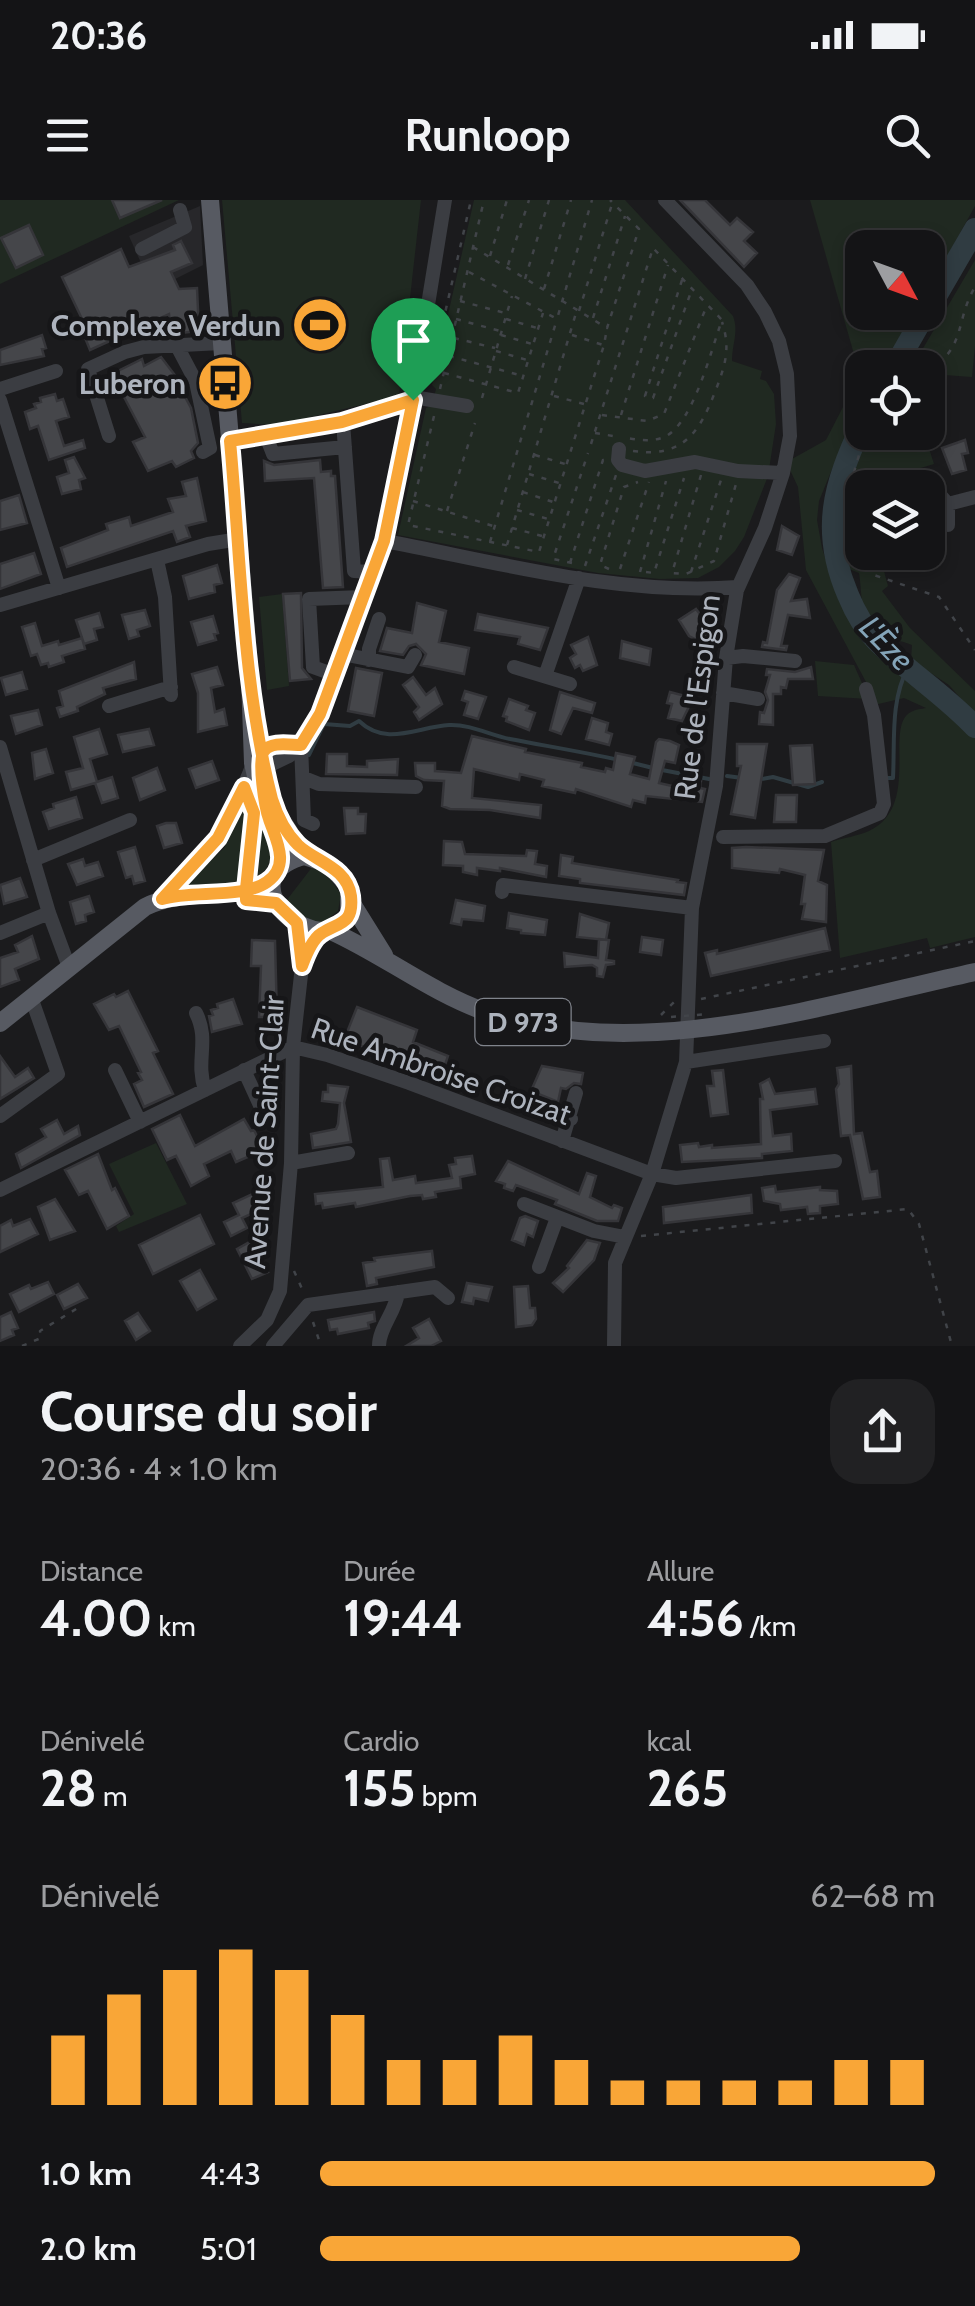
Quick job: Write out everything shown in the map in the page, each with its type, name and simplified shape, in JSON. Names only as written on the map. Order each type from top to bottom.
[{"type":"main road","points":[[210,200],[250,684],[273,802],[297,844],[315,858]]},
{"type":"main road","points":[[264,753],[261,816],[281,848],[275,873],[276,903]]},
{"type":"main road","points":[[0,1023],[69,966],[144,907],[162,899],[246,889],[304,856],[329,864],[344,879],[351,902],[344,923],[327,931],[297,923],[276,903],[178,903],[150,913],[90,950]]},
{"type":"main road","name":"D 973","points":[[351,902],[391,963]]},
{"type":"main road","name":"D 973","points":[[327,931],[391,963],[432,990],[514,1020],[614,1032],[658,1031],[767,1018],[975,972]]},
{"type":"street","points":[[264,753],[289,756],[314,726],[384,541],[413,400],[445,200]]},
{"type":"street","name":"Rue de l'Espigon","points":[[614,1346],[615,1262],[652,1174],[686,1062],[692,908],[716,786],[726,658],[738,587],[766,528],[790,436],[790,402],[778,341],[766,312],[747,285],[665,200]]},
{"type":"street","points":[[142,248],[185,226],[180,210]]},
{"type":"street","points":[[109,436],[88,369],[125,352],[222,343]]},
{"type":"street","points":[[177,346],[196,382],[210,448],[202,452]]},
{"type":"street","points":[[0,389],[56,370]]},
{"type":"street","points":[[230,441],[342,422],[413,400],[438,398],[467,406]]},
{"type":"street","points":[[0,400],[59,588]]},
{"type":"street","points":[[342,422],[354,570],[373,572]]},
{"type":"street","points":[[266,436],[273,454],[345,447]]},
{"type":"street","points":[[0,462],[17,457]]},
{"type":"street","points":[[626,465],[646,470],[688,462],[738,471],[783,473]]},
{"type":"street","points":[[948,504],[975,497]]},
{"type":"street","points":[[945,501],[948,525]]},
{"type":"street","points":[[0,605],[208,544],[240,539]]},
{"type":"street","points":[[384,541],[610,584],[694,590],[738,587]]},
{"type":"street","points":[[109,706],[171,691],[165,598],[157,560]]},
{"type":"street","points":[[545,676],[579,578]]},
{"type":"street","points":[[334,674],[313,667],[309,599],[364,597]]},
{"type":"street","points":[[369,660],[379,620]]},
{"type":"street","points":[[342,654],[408,667],[415,655]]},
{"type":"street","points":[[726,658],[795,661]]},
{"type":"street","points":[[514,666],[570,684]]},
{"type":"street","points":[[723,837],[826,836],[880,813],[884,804],[874,715],[866,689]]},
{"type":"street","points":[[724,693],[758,699]]},
{"type":"street","points":[[264,753],[301,745]]},
{"type":"street","points":[[301,745],[309,825]]},
{"type":"street","points":[[0,747],[5,782],[69,966]]},
{"type":"street","points":[[162,899],[203,857],[226,826],[264,753]]},
{"type":"street","points":[[304,778],[319,784],[407,782]]},
{"type":"street","points":[[34,860],[130,820]]},
{"type":"street","points":[[502,892],[503,885],[692,908]]},
{"type":"street","points":[[0,933],[49,913]]},
{"type":"street","name":"Avenue de Saint-Clair","points":[[240,1346],[267,1320],[280,1292],[291,1163],[293,1046],[302,966],[297,923]]},
{"type":"street","name":"Avenue de Saint-Clair","points":[[302,966],[327,931]]},
{"type":"street","points":[[0,1116],[58,1074],[31,997]]},
{"type":"street","points":[[196,1013],[204,1029],[199,1071],[205,1090]]},
{"type":"street","points":[[686,1062],[824,1041]]},
{"type":"street","name":"Rue Ambroise Croizat","points":[[0,1190],[293,1046],[344,1060],[652,1174],[676,1178],[835,1161]]},
{"type":"street","points":[[115,1070],[140,1122]]},
{"type":"street","points":[[244,1070],[265,1116]]},
{"type":"street","points":[[562,1141],[576,1093]]},
{"type":"street","points":[[526,1100],[571,1118]]},
{"type":"street","points":[[291,1163],[348,1153]]},
{"type":"street","points":[[524,1204],[557,1218],[625,1237]]},
{"type":"street","points":[[539,1267],[557,1218]]},
{"type":"street","points":[[273,1346],[308,1306],[435,1287],[448,1298]]},
{"type":"street","points":[[379,1346],[398,1292]]},
{"type":"path","points":[[438,398],[431,397],[433,390],[428,385],[471,200]]},
{"type":"path","points":[[484,200],[408,525],[490,543],[506,546],[539,552],[639,230],[611,201],[506,546]]},
{"type":"path","points":[[489,257],[507,200]]},
{"type":"path","points":[[508,268],[529,200]]},
{"type":"path","points":[[525,279],[550,200]]},
{"type":"path","points":[[543,290],[572,200]]},
{"type":"path","points":[[490,543],[592,200]]},
{"type":"path","points":[[592,320],[625,215]]},
{"type":"path","points":[[472,246],[607,328]]},
{"type":"path","points":[[588,453],[553,560],[586,566],[626,465],[688,440],[702,426],[726,363],[728,348],[722,320],[654,248],[592,444]]},
{"type":"path","points":[[620,417],[668,264]]},
{"type":"path","points":[[466,270],[557,318]]},
{"type":"path","points":[[683,279],[644,396],[653,398],[692,289]]},
{"type":"path","points":[[945,354],[959,340],[966,301],[975,287]]},
{"type":"path","points":[[482,398],[512,295]]},
{"type":"path","points":[[460,301],[538,328]]},
{"type":"path","points":[[601,415],[646,421],[668,410],[707,305]]},
{"type":"path","points":[[444,372],[518,393],[544,311]]},
{"type":"path","points":[[456,319],[533,344]]},
{"type":"path","points":[[595,433],[650,441],[679,428],[722,320]]},
{"type":"path","points":[[570,334],[604,346]]},
{"type":"path","points":[[452,337],[528,360]]},
{"type":"path","points":[[448,355],[524,376]]},
{"type":"path","points":[[552,396],[586,405]]},
{"type":"path","points":[[447,512],[475,423]]},
{"type":"path","points":[[861,450],[848,493],[850,539],[874,575],[939,597],[975,650]]},
{"type":"path","points":[[534,455],[567,465]]},
{"type":"path","points":[[570,563],[603,460],[626,465],[650,480],[620,571]]},
{"type":"path","points":[[626,465],[624,486],[600,565],[620,571],[654,573],[688,462]]},
{"type":"path","points":[[640,572],[671,465]]},
{"type":"path","points":[[691,572],[721,478],[701,474],[672,572],[691,572],[714,561],[738,471]]},
{"type":"path","points":[[528,474],[561,483]]},
{"type":"path","points":[[522,492],[555,502]]},
{"type":"path","points":[[414,500],[497,528]]},
{"type":"path","points":[[517,510],[549,519]]},
{"type":"path","points":[[512,528],[544,536]]},
{"type":"path","points":[[246,889],[261,816]]},
{"type":"path","points":[[708,1014],[661,1017],[681,987],[689,999],[734,994],[975,941]]},
{"type":"path","points":[[625,1237],[908,1209],[919,1224],[952,1346]]},
{"type":"path","points":[[22,1346],[41,1338],[40,1331],[82,1306]]},
{"type":"shaded area","name":"Complexe Verdun","points":[[0,200],[179,200],[0,284]]},
{"type":"shaded area","name":"Complexe Verdun","points":[[222,200],[421,200],[399,396],[277,425],[242,423]]},
{"type":"shaded area","points":[[474,200],[625,200],[733,316],[732,361],[762,371],[760,379],[766,381],[774,394],[776,424],[768,476],[744,537],[719,567],[698,578],[598,573],[398,535],[426,408],[432,405],[436,389],[432,385]]},
{"type":"shaded area","points":[[810,200],[975,200],[945,260],[945,230],[845,230],[845,322]]},
{"type":"shaded area","points":[[200,206],[203,265],[153,290],[129,236]]},
{"type":"shaded area","points":[[975,260],[972,377],[945,375],[945,350],[922,350],[934,330],[945,330],[945,311]]},
{"type":"shaded area","points":[[847,330],[906,330],[895,350],[853,350]]},
{"type":"shaded area","points":[[845,400],[845,437],[819,501],[817,520],[822,548],[839,601],[860,639],[909,683],[953,708],[975,736],[975,937],[930,948],[927,938],[840,958],[831,842],[869,831],[885,819],[898,786],[903,720],[911,712],[926,708],[904,698],[874,705],[873,695],[806,570],[798,487],[790,470],[792,459],[826,440]]},
{"type":"shaded area","points":[[929,450],[934,464],[914,470],[851,470],[859,451]]},
{"type":"shaded area","points":[[852,570],[884,570],[888,586],[882,591],[910,628],[975,691],[975,715],[949,685],[911,660],[912,645],[871,628],[862,602],[859,573]]},
{"type":"shaded area","points":[[282,594],[289,686],[267,690],[259,597]]},
{"type":"shaded area","points":[[815,661],[854,665],[869,699],[818,696]]},
{"type":"shaded area","points":[[252,792],[267,828],[271,853],[269,864],[250,881],[256,815]]},
{"type":"shaded area","points":[[247,801],[251,813],[246,880],[242,884],[182,888],[224,848]]},
{"type":"shaded area","points":[[313,866],[341,894],[338,911],[321,924],[304,919],[286,901]]},
{"type":"shaded area","points":[[156,1143],[187,1204],[119,1232],[116,1226],[134,1214],[109,1164]]},
{"type":"building","points":[[112,200],[162,200],[120,218]]},
{"type":"building","points":[[680,200],[705,200],[730,225],[737,218],[753,232],[744,241],[757,253],[744,267]]},
{"type":"building","points":[[29,225],[43,255],[16,268],[1,238]]},
{"type":"building","points":[[181,241],[192,263],[171,272],[179,289],[197,288],[199,331],[171,334],[169,314],[90,350],[79,323],[82,319],[62,277],[121,249],[129,267],[175,250],[173,245]]},
{"type":"building","points":[[42,335],[44,356],[0,365],[0,350]]},
{"type":"building","points":[[161,357],[187,391],[183,393],[191,408],[198,443],[191,451],[194,458],[176,467],[172,461],[148,471],[133,442],[145,437],[112,374],[142,359],[144,366]]},
{"type":"building","points":[[55,394],[57,401],[63,399],[69,417],[56,421],[64,446],[83,440],[85,448],[49,460],[38,426],[30,429],[25,412],[36,408],[34,404],[41,402],[40,398]]},
{"type":"building","points":[[965,440],[968,453],[962,454],[966,470],[952,474],[945,447]]},
{"type":"building","points":[[74,457],[85,478],[79,480],[81,489],[62,494],[57,477],[69,473],[65,460]]},
{"type":"building","points":[[320,460],[321,472],[331,471],[331,476],[335,476],[343,587],[323,588],[314,478],[265,481],[264,461],[274,465]]},
{"type":"building","points":[[197,478],[206,521],[186,526],[190,537],[177,542],[173,531],[67,567],[61,548],[108,530],[106,524],[129,517],[131,526],[173,512],[168,499],[186,496],[182,482]]},
{"type":"building","points":[[19,495],[27,523],[0,530],[0,501]]},
{"type":"building","points":[[782,526],[799,536],[792,555],[777,550]]},
{"type":"building","points":[[34,553],[41,574],[0,589],[0,564]]},
{"type":"building","points":[[217,565],[222,583],[214,585],[215,592],[189,599],[183,576]]},
{"type":"building","points":[[789,574],[800,578],[791,601],[807,599],[810,618],[788,615],[781,646],[787,646],[786,650],[762,647],[763,642],[767,643],[777,590]]},
{"type":"building","points":[[301,593],[302,668],[311,679],[290,681],[283,594]]},
{"type":"building","points":[[417,603],[446,611],[439,642],[469,648],[464,674],[421,665],[426,654],[416,644],[403,655],[380,651],[387,628],[412,633]]},
{"type":"building","points":[[696,609],[712,630],[697,640],[689,636],[679,620]]},
{"type":"building","points":[[145,610],[150,626],[137,630],[139,636],[129,639],[122,615]]},
{"type":"building","points":[[99,613],[103,627],[94,629],[97,640],[84,644],[76,620]]},
{"type":"building","points":[[478,614],[548,628],[540,650],[518,644],[520,637],[475,630]]},
{"type":"building","points":[[213,616],[216,640],[198,645],[191,622]]},
{"type":"building","points":[[35,623],[42,646],[82,638],[85,649],[62,656],[64,662],[49,667],[48,663],[41,665],[37,654],[31,656],[22,627]]},
{"type":"building","points":[[588,637],[597,665],[583,671],[580,665],[575,668],[570,658],[576,654],[571,645]]},
{"type":"building","points":[[622,641],[651,649],[649,665],[620,658]]},
{"type":"building","points":[[696,654],[714,659],[704,684],[692,681]]},
{"type":"building","points":[[134,662],[136,679],[103,688],[105,694],[60,717],[57,708],[63,706],[59,691]]},
{"type":"building","points":[[217,667],[223,685],[211,688],[215,712],[224,709],[227,725],[198,732],[198,693],[192,674]]},
{"type":"building","points":[[811,667],[813,679],[788,679],[781,694],[773,694],[773,725],[759,724],[760,712],[764,713],[768,700],[767,669],[795,672]]},
{"type":"building","points":[[356,668],[382,673],[374,716],[348,711]]},
{"type":"building","points":[[22,672],[27,689],[6,695],[1,678]]},
{"type":"building","points":[[413,677],[426,695],[435,688],[442,704],[419,720],[414,712],[419,707],[403,685]]},
{"type":"building","points":[[465,691],[486,697],[478,719],[464,715],[468,702],[462,700]]},
{"type":"building","points":[[560,692],[595,703],[592,713],[573,708],[561,734],[550,730]]},
{"type":"building","points":[[670,692],[693,698],[682,721],[668,718]]},
{"type":"building","points":[[509,699],[535,713],[529,730],[506,721],[503,716]]},
{"type":"building","points":[[38,710],[42,725],[16,734],[11,716]]},
{"type":"building","points":[[592,718],[608,723],[606,732],[612,734],[609,745],[586,739]]},
{"type":"building","points":[[99,729],[107,754],[90,759],[97,782],[112,777],[118,798],[102,803],[95,783],[71,790],[66,772],[83,768],[74,737]]},
{"type":"building","points":[[149,729],[154,745],[123,752],[118,735]]},
{"type":"building","points":[[472,736],[605,772],[606,768],[613,770],[616,753],[635,757],[630,774],[649,779],[656,742],[670,741],[679,745],[675,763],[665,761],[659,783],[690,790],[691,779],[701,781],[700,788],[705,789],[702,802],[646,796],[645,803],[633,800],[631,807],[576,789],[575,793],[542,786],[544,780],[520,774],[519,780],[474,769],[472,798],[541,805],[540,818],[450,809],[442,806],[444,781],[416,776],[415,763],[435,763],[435,771],[461,773]]},
{"type":"building","points":[[737,744],[767,744],[755,818],[731,814],[741,766],[737,766]]},
{"type":"building","points":[[812,745],[815,784],[793,785],[790,746]]},
{"type":"building","points":[[46,749],[53,773],[35,779],[32,753]]},
{"type":"building","points":[[327,754],[347,754],[347,766],[367,767],[367,761],[398,759],[397,775],[326,774]]},
{"type":"building","points":[[212,761],[219,780],[196,788],[189,769]]},
{"type":"building","points":[[157,768],[165,790],[140,800],[133,778]]},
{"type":"building","points":[[776,795],[797,795],[796,822],[774,822]]},
{"type":"building","points":[[76,797],[82,818],[49,829],[43,812],[54,808],[53,804]]},
{"type":"building","points":[[344,808],[358,808],[358,814],[366,814],[365,833],[346,834]]},
{"type":"building","points":[[176,823],[182,843],[164,848],[157,826]]},
{"type":"building","points":[[444,841],[462,842],[465,854],[526,856],[527,850],[537,851],[535,864],[547,866],[546,877],[500,868],[477,868],[477,875],[463,872],[463,866],[443,865]]},
{"type":"building","points":[[135,847],[145,881],[134,884],[132,876],[126,878],[118,852]]},
{"type":"building","points":[[732,848],[824,850],[818,881],[827,885],[826,922],[802,919],[805,875],[780,869],[779,873],[732,868]]},
{"type":"building","points":[[561,855],[573,857],[572,863],[678,880],[686,883],[684,895],[580,883],[580,879],[559,876]]},
{"type":"building","points":[[83,859],[85,866],[98,862],[103,876],[77,885],[68,864]]},
{"type":"building","points":[[20,878],[27,897],[4,904],[0,885]]},
{"type":"building","points":[[89,896],[94,912],[85,915],[86,921],[76,924],[70,902]]},
{"type":"building","points":[[456,900],[485,906],[483,921],[462,919],[461,925],[451,923]]},
{"type":"building","points":[[509,913],[547,920],[545,935],[507,928]]},
{"type":"building","points":[[580,914],[609,923],[606,940],[577,937]]},
{"type":"building","points":[[825,928],[830,950],[711,976],[705,953],[717,950],[717,954]]},
{"type":"building","points":[[32,936],[39,959],[15,969],[19,980],[0,987],[0,958],[18,952],[15,945]]},
{"type":"building","points":[[642,937],[663,940],[661,955],[640,952]]},
{"type":"building","points":[[599,939],[609,940],[606,960],[614,961],[606,965],[603,977],[597,976],[597,968],[592,965],[565,967],[564,953],[598,958]]},
{"type":"building","points":[[252,940],[275,941],[277,1017],[259,1017],[261,966],[251,966]]},
{"type":"building","points":[[128,991],[158,1051],[153,1053],[173,1094],[144,1107],[134,1084],[142,1080],[138,1073],[141,1072],[119,1026],[109,1030],[94,1004]]},
{"type":"building","points":[[233,999],[242,1024],[212,1032],[211,1010]]},
{"type":"building","points":[[357,1007],[417,1030],[413,1042],[448,1056],[442,1074],[344,1040]]},
{"type":"building","points":[[0,1056],[15,1077],[28,1068],[34,1078],[0,1099]]},
{"type":"building","points":[[542,1066],[583,1073],[581,1084],[561,1088],[558,1102],[531,1091]]},
{"type":"building","points":[[851,1066],[854,1134],[862,1133],[870,1172],[877,1171],[880,1197],[863,1199],[850,1135],[841,1136],[837,1068]]},
{"type":"building","points":[[723,1070],[728,1114],[711,1116],[707,1086],[714,1086],[712,1071]]},
{"type":"building","points":[[769,1079],[775,1094],[815,1089],[817,1104],[770,1110],[773,1136],[791,1134],[792,1151],[762,1154],[762,1158],[682,1162],[680,1145],[698,1143],[699,1147],[712,1148],[761,1144],[760,1084]]},
{"type":"building","points":[[328,1085],[348,1087],[344,1103],[351,1142],[313,1148],[311,1134],[336,1129],[338,1124],[340,1103],[322,1101]]},
{"type":"building","points":[[180,1115],[195,1146],[244,1119],[264,1150],[236,1162],[231,1151],[204,1164],[209,1176],[191,1186],[176,1156],[167,1160],[152,1129]]},
{"type":"building","points":[[57,1120],[64,1134],[78,1126],[80,1135],[21,1168],[16,1154],[46,1137],[41,1129]]},
{"type":"building","points":[[98,1154],[112,1190],[115,1188],[129,1216],[107,1229],[88,1191],[79,1195],[65,1170]]},
{"type":"building","points":[[472,1156],[475,1174],[460,1177],[461,1188],[435,1192],[436,1197],[410,1196],[356,1207],[355,1203],[323,1208],[322,1203],[316,1204],[315,1194],[383,1187],[380,1159],[389,1158],[393,1180],[415,1176],[416,1183],[452,1178],[449,1165],[456,1164],[455,1158]]},
{"type":"building","points":[[508,1161],[579,1194],[587,1173],[596,1176],[590,1197],[612,1208],[622,1208],[618,1221],[597,1221],[516,1185],[513,1191],[504,1188],[505,1184],[496,1181]]},
{"type":"building","points":[[775,1186],[776,1192],[820,1187],[837,1191],[838,1204],[820,1206],[820,1213],[808,1214],[807,1207],[781,1210],[780,1204],[764,1201],[762,1188]]},
{"type":"building","points":[[263,1189],[271,1205],[242,1218],[247,1228],[231,1236],[224,1222],[239,1215],[233,1203]]},
{"type":"building","points":[[751,1195],[752,1213],[664,1223],[663,1207]]},
{"type":"building","points":[[55,1199],[75,1231],[50,1240],[38,1207]]},
{"type":"building","points":[[200,1215],[214,1244],[153,1274],[139,1245]]},
{"type":"building","points":[[520,1218],[538,1221],[533,1237],[527,1234],[524,1245],[512,1240]]},
{"type":"building","points":[[30,1219],[38,1234],[0,1252],[0,1226],[11,1220],[13,1226]]},
{"type":"building","points":[[253,1240],[268,1272],[252,1279],[237,1249]]},
{"type":"building","points":[[587,1240],[600,1243],[594,1260],[563,1292],[553,1283],[569,1268]]},
{"type":"building","points":[[432,1251],[434,1267],[376,1278],[377,1284],[367,1286],[363,1263],[375,1261],[374,1258]]},
{"type":"building","points":[[200,1270],[216,1299],[197,1310],[180,1281]]},
{"type":"building","points":[[48,1282],[54,1294],[19,1312],[10,1294]]},
{"type":"building","points":[[467,1283],[492,1287],[488,1301],[474,1298],[473,1304],[462,1302]]},
{"type":"building","points":[[78,1284],[87,1298],[64,1309],[57,1295]]},
{"type":"building","points":[[528,1286],[530,1308],[535,1308],[536,1319],[532,1325],[516,1327],[514,1287]]},
{"type":"building","points":[[11,1312],[18,1328],[12,1330],[14,1335],[0,1341],[0,1317]]},
{"type":"building","points":[[374,1312],[375,1321],[368,1323],[369,1328],[338,1334],[337,1329],[330,1330],[328,1320]]},
{"type":"building","points":[[138,1313],[150,1331],[136,1340],[125,1321]]},
{"type":"building","points":[[429,1319],[441,1341],[431,1346],[406,1346],[419,1338],[413,1328]]},
{"type":"waterway","name":"L'Èze","points":[[945,281],[975,229]]},
{"type":"waterway","name":"L'Èze","points":[[904,350],[916,330]]},
{"type":"waterway","name":"L'Èze","points":[[852,450],[838,488],[833,528],[834,549],[848,595],[876,640],[975,727]]},
{"type":"waterway","points":[[883,778],[893,778],[896,707],[908,667]]},
{"type":"waterway","points":[[309,755],[324,724],[350,726],[359,721],[369,729],[391,734],[465,726],[619,760]]},
{"type":"waterway","points":[[633,763],[653,768]]},
{"type":"waterway","points":[[662,770],[709,779]]},
{"type":"waterway","points":[[727,776],[742,778]]},
{"type":"waterway","points":[[756,780],[773,777],[808,787],[822,782]]},
{"type":"place","name":"Complexe Verdun","points":[[320,325]]},
{"type":"place","name":"Luberon","points":[[225,383]]},
{"type":"route","points":[[413,400],[342,422],[230,441],[250,684],[264,751],[273,802],[288,834],[337,871],[350,894],[349,915],[344,923],[316,939],[302,966],[297,923],[276,903],[246,900],[246,889],[254,813],[244,787],[218,838],[162,899],[191,893],[246,889],[258,887],[272,879],[279,867],[281,848],[268,819],[260,763],[264,751],[270,747],[301,745],[320,714],[384,541],[413,400]]}]
